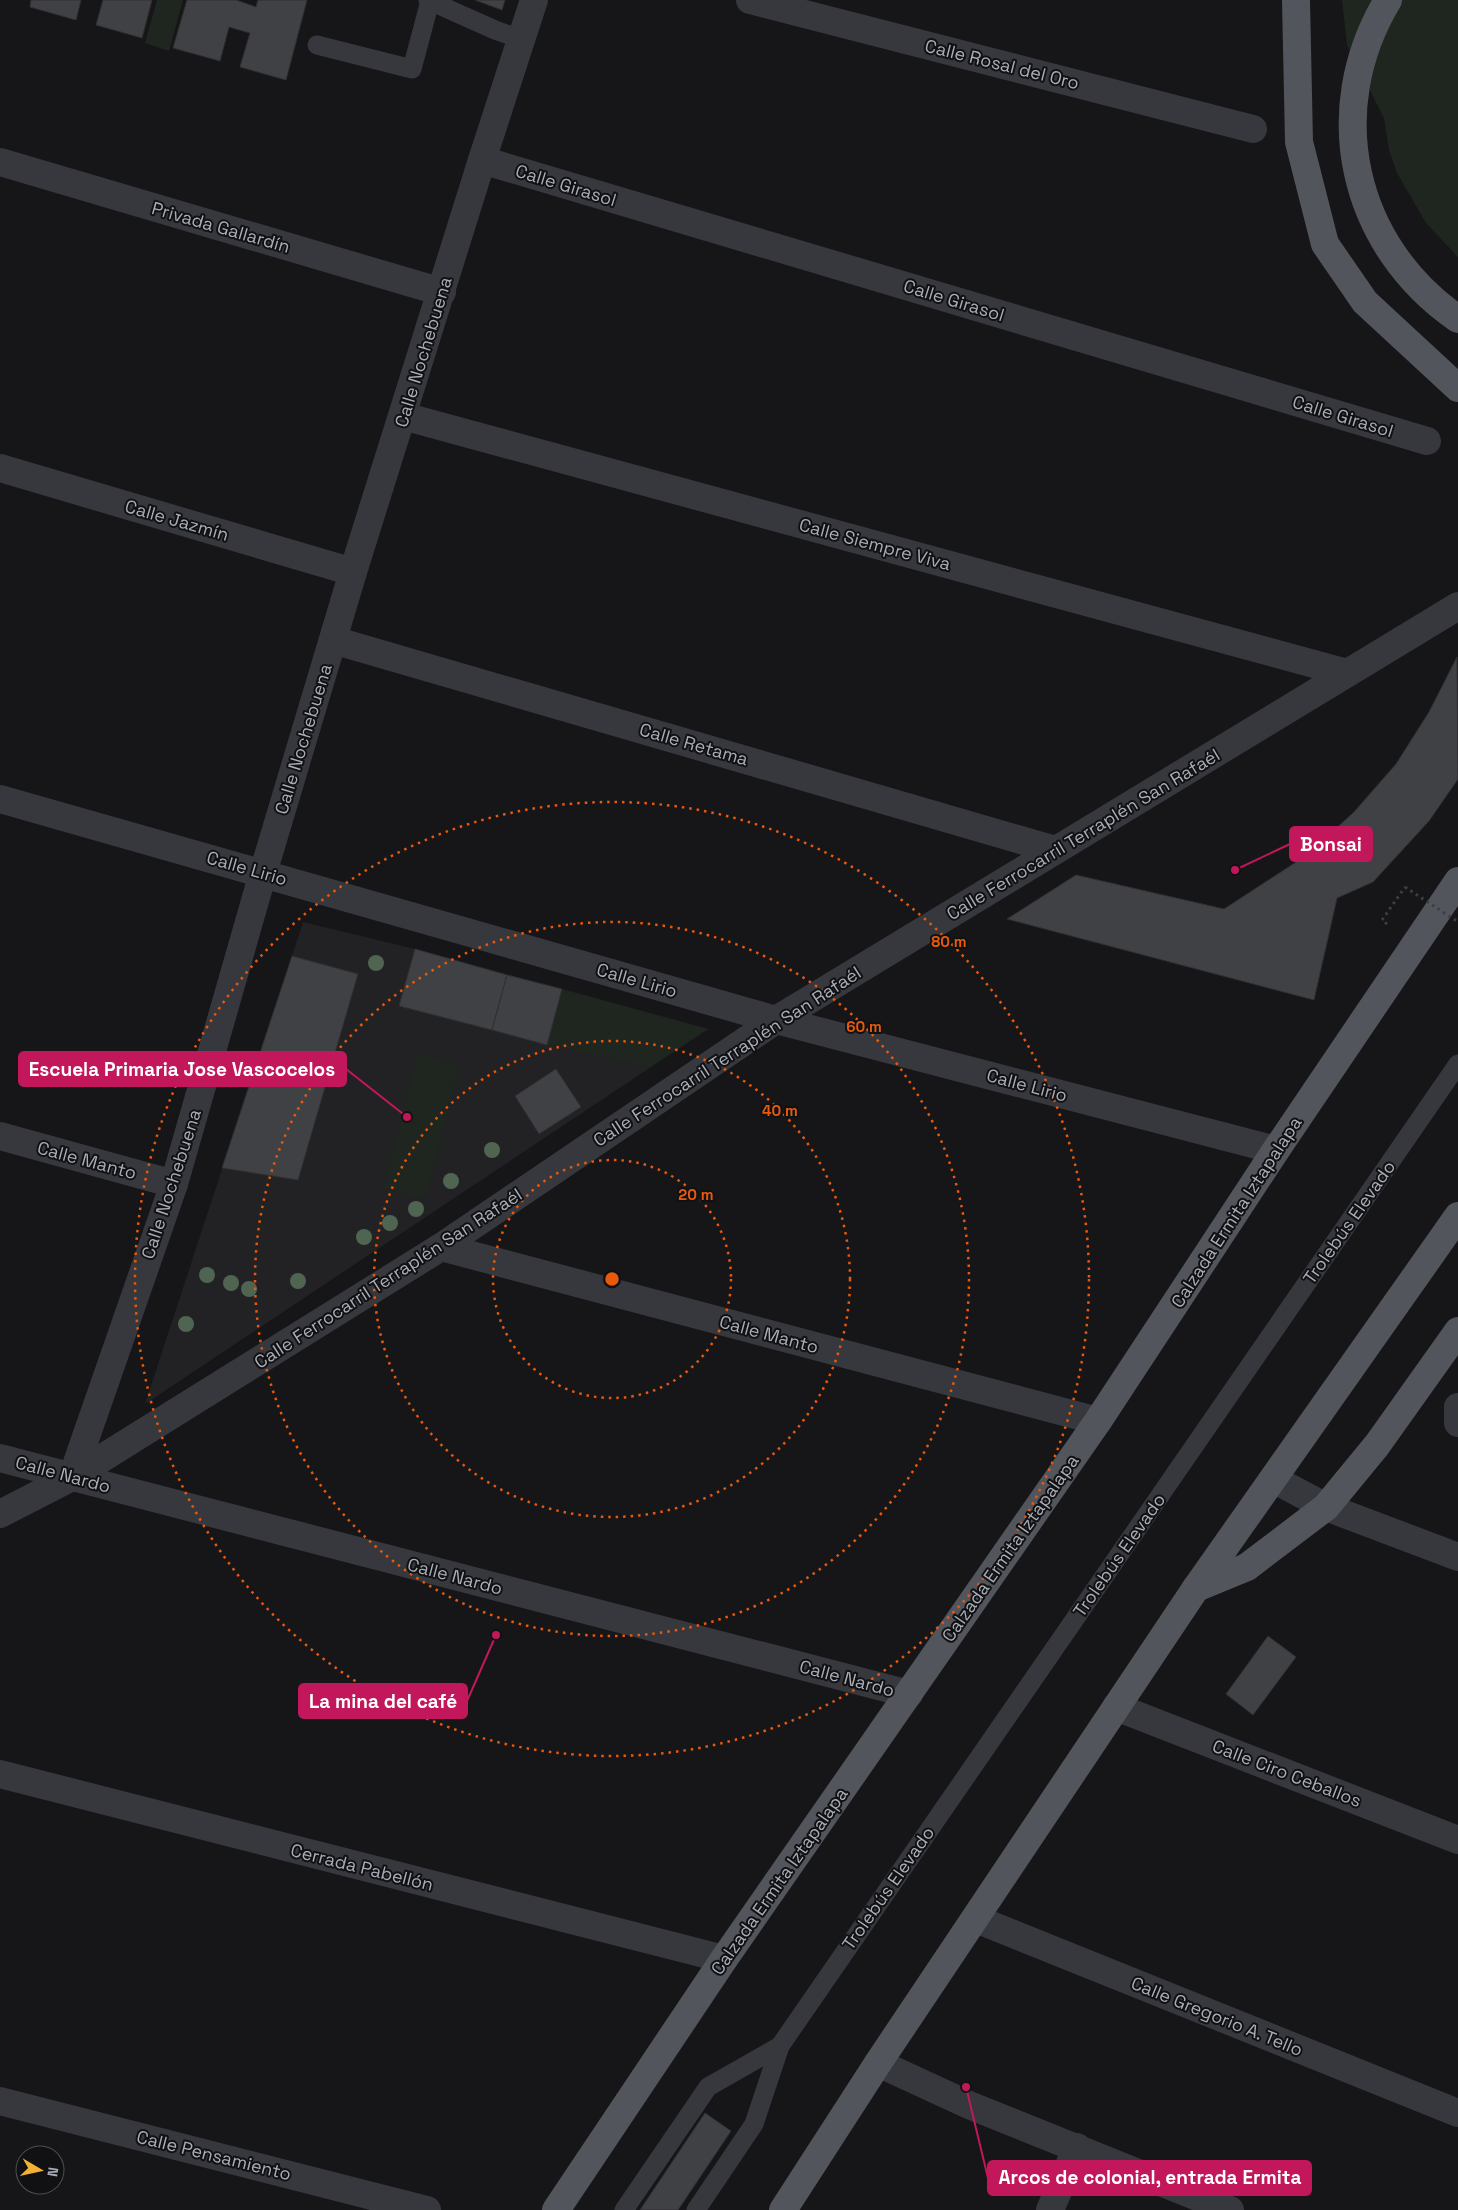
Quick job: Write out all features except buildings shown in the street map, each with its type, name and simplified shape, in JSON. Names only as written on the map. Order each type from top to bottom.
[{"type":"main road","points":[[1296,0],[1299,142],[1325,244],[1365,302],[1458,388]]},
{"type":"main road","points":[[1388,0],[1375,21],[1362,54],[1354,89],[1352,118],[1354,148],[1359,176],[1380,234],[1397,262],[1418,287],[1458,319]]},
{"type":"main road","name":"Calzada Ermita Iztapalapa","points":[[556,2210],[724,1959],[1098,1421],[1276,1150],[1458,882]]},
{"type":"main road","points":[[783,2210],[878,2063],[1196,1588],[1458,1216]]},
{"type":"main road","points":[[1196,1588],[1247,1566],[1326,1507],[1377,1445],[1458,1331]]},
{"type":"street","name":"Calle Nochebuena","points":[[72,1477],[174,1184],[263,872],[353,572],[534,0]]},
{"type":"street","name":"Calle Rosal del Oro","points":[[750,0],[1253,129]]},
{"type":"street","name":"Calle Girasol","points":[[482,160],[1427,441]]},
{"type":"street","name":"Privada Gallardín","points":[[0,162],[442,292]]},
{"type":"street","name":"Calle Siempre Viva","points":[[403,416],[1348,673]]},
{"type":"street","name":"Calle Jazmín","points":[[0,468],[353,572]]},
{"type":"street","name":"Calle Ferrocarril Terraplén San Rafaél","points":[[0,1514],[72,1477],[441,1247],[776,1020],[1458,606]]},
{"type":"street","name":"Calle Retama","points":[[333,640],[1055,850]]},
{"type":"street","name":"Calle Lirio","points":[[0,799],[263,872],[776,1020],[1276,1150]]},
{"type":"street","name":"Calle Manto","points":[[0,1136],[174,1184]]},
{"type":"street","name":"Calle Manto","points":[[441,1247],[1098,1421]]},
{"type":"street","points":[[1458,1406],[1458,1422]]},
{"type":"street","name":"Calle Nardo","points":[[0,1458],[909,1694]]},
{"type":"street","points":[[1273,1479],[1326,1507],[1458,1558]]},
{"type":"street","name":"Calle Ciro Ceballos","points":[[1116,1707],[1458,1840]]},
{"type":"street","name":"Cerrada Pabellón","points":[[0,1774],[724,1959]]},
{"type":"street","name":"Calle Gregorio A. Tello","points":[[976,1919],[1458,2113]]},
{"type":"street","points":[[878,2063],[969,2105],[1230,2210]]},
{"type":"street","name":"Calle Pensamiento","points":[[0,2101],[427,2210]]},
{"type":"street","points":[[1050,2210],[1077,2147]]},
{"type":"lane","points":[[317,45],[412,69],[429,0],[521,40]]},
{"type":"lane","name":"Trolebús Elevado","points":[[696,2210],[754,2124],[780,2046],[1458,1064]]},
{"type":"lane","name":"Trolebús Elevado","points":[[624,2210],[708,2087],[780,2046]]},
{"type":"path","points":[[1382,920],[1405,887],[1458,922]]},
{"type":"shaded area","points":[[157,0],[183,0],[169,51],[145,43]]},
{"type":"shaded area","points":[[1342,0],[1458,0],[1458,257],[1426,223],[1397,173],[1389,150],[1384,118],[1347,45]]},
{"type":"shaded area","points":[[303,922],[415,949],[708,1029],[145,1404]]},
{"type":"shaded area","points":[[562,989],[708,1029],[650,1067],[547,1045]]},
{"type":"shaded area","points":[[418,1054],[460,1065],[425,1199],[383,1188]]},
{"type":"place","name":"Bonsai","points":[[1235,870]]},
{"type":"place","name":"Escuela Primaria Jose Vascocelos","points":[[407,1117]]},
{"type":"place","name":"La mina del café","points":[[496,1635]]},
{"type":"place","name":"Arcos de colonial, entrada Ermita","points":[[966,2087]]}]
